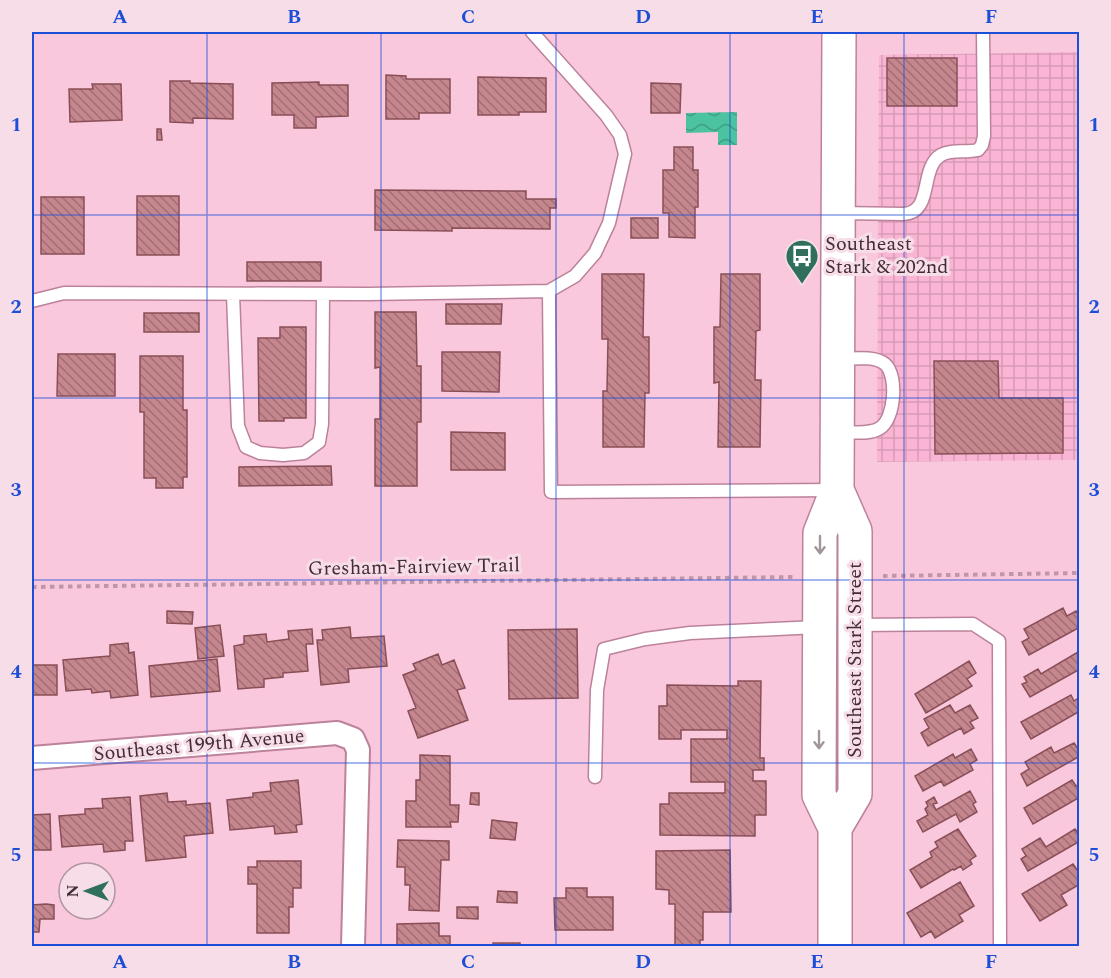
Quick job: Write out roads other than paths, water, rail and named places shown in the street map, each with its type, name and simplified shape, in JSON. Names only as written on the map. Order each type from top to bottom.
[{"type":"main road","name":"Southeast Stark Street","points":[[835,946],[836,828],[819,795],[819,626],[820,533],[837,490],[839,32]]},
{"type":"main road","name":"Southeast Stark Street","points":[[836,828],[855,794],[855,531],[837,490]]},
{"type":"street","name":"Southeast 199th Avenue","points":[[32,758],[337,734],[353,739],[358,750],[353,946]]},
{"type":"lane","points":[[32,302],[64,293],[323,294],[549,291],[575,276],[595,253],[609,223],[625,154],[620,135],[606,114],[532,32]]},
{"type":"lane","points":[[839,213],[909,214],[915,211],[922,199],[934,160],[942,154],[978,150],[982,145],[984,136],[983,32]]},
{"type":"lane","points":[[549,291],[551,492],[837,490]]},
{"type":"lane","points":[[233,294],[238,426],[246,447],[260,453],[284,455],[304,453],[319,442],[322,424],[323,294]]},
{"type":"lane","points":[[837,432],[880,429],[888,421],[893,393],[890,370],[884,363],[873,359],[838,359]]},
{"type":"lane","points":[[855,625],[973,624],[999,641],[1000,946]]},
{"type":"lane","points":[[595,777],[597,690],[604,649],[645,639],[690,633],[819,626]]},
{"type":"water","points":[[737,112],[737,145],[718,145],[718,132],[686,133],[686,113]]},
{"type":"place","name":"Southeast Stark & 202nd","points":[[802,285]]}]
